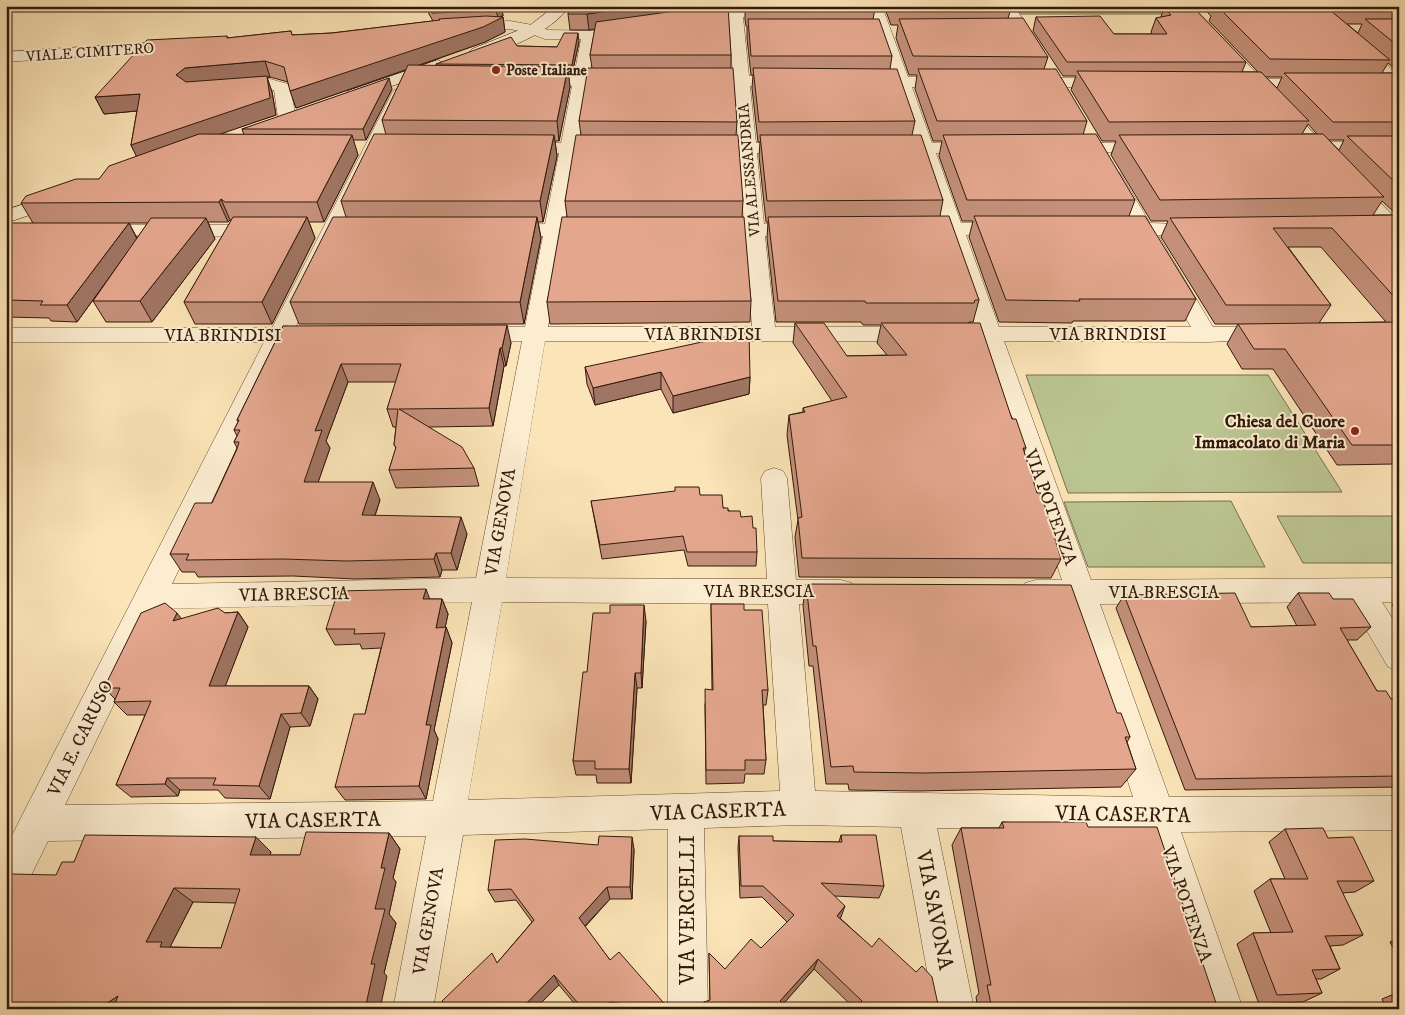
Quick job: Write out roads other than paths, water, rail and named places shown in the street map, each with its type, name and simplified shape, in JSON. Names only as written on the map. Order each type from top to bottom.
[{"type":"street","points":[[340,99],[460,58],[533,30],[555,15],[563,6]]},
{"type":"street","points":[[677,22],[736,17],[797,6]]},
{"type":"street","points":[[1007,6],[1067,99]]},
{"type":"street","points":[[1184,6],[1396,229]]},
{"type":"street","points":[[1308,6],[1399,83]]},
{"type":"street","points":[[736,17],[756,32]]},
{"type":"street","name":"VIA ALESSANDRIA","points":[[736,17],[764,334]]},
{"type":"street","points":[[449,28],[510,25],[533,30]]},
{"type":"street","name":"VIA POTENZA","points":[[881,25],[1081,592],[1223,1009]]},
{"type":"street","name":"VIA GENOVA","points":[[413,1009],[581,81],[599,34],[544,35],[533,30]]},
{"type":"street","points":[[1336,30],[1363,30]]},
{"type":"street","points":[[1003,31],[1023,31]]},
{"type":"street","name":"VIALE CIMITERO","points":[[6,57],[193,45]]},
{"type":"street","points":[[402,77],[438,80]]},
{"type":"street","name":"VIA E. CARUSO","points":[[6,888],[403,87],[402,77]]},
{"type":"street","points":[[514,81],[638,81]]},
{"type":"street","points":[[685,81],[801,82]]},
{"type":"street","points":[[851,82],[969,82]]},
{"type":"street","points":[[1008,82],[1124,83]]},
{"type":"street","points":[[1370,84],[1399,83]]},
{"type":"street","points":[[212,89],[270,84],[282,87],[287,118]]},
{"type":"street","points":[[1219,84],[1333,84]]},
{"type":"street","points":[[269,124],[304,112]]},
{"type":"street","points":[[1086,131],[1207,335]]},
{"type":"street","points":[[1048,148],[1172,147]]},
{"type":"street","points":[[1278,147],[1399,147]]},
{"type":"street","points":[[500,148],[628,148]]},
{"type":"street","points":[[688,148],[816,148]]},
{"type":"street","points":[[875,148],[991,148]]},
{"type":"street","points":[[6,217],[79,191]]},
{"type":"street","points":[[1362,227],[1396,229]]},
{"type":"street","points":[[1096,229],[1224,228]]},
{"type":"street","points":[[903,229],[1029,229]]},
{"type":"street","points":[[486,230],[620,230]]},
{"type":"street","points":[[687,230],[823,230]]},
{"type":"street","points":[[76,231],[150,239],[282,231]]},
{"type":"street","points":[[82,335],[99,311]]},
{"type":"street","name":"VIA BRINDISI","points":[[6,336],[319,334]]},
{"type":"street","name":"VIA BRINDISI","points":[[456,334],[1293,334]]},
{"type":"street","points":[[774,478],[799,808]]},
{"type":"street","name":"VIA BRESCIA","points":[[150,597],[488,590],[872,592]]},
{"type":"street","points":[[1358,590],[1399,657]]},
{"type":"street","name":"VIA BRESCIA","points":[[1011,592],[1399,590]]},
{"type":"street","name":"VIA CASERTA","points":[[38,824],[447,818],[799,808],[1157,815],[1399,813]]},
{"type":"street","name":"VIA SAVONA","points":[[916,811],[954,1009]]},
{"type":"street","name":"VIA VERCELLI","points":[[686,812],[688,1009]]},
{"type":"place","name":"Poste Italiane","points":[[496,70]]},
{"type":"place","name":"Chiesa del Cuore Immacolato di Maria","points":[[1355,431]]}]
